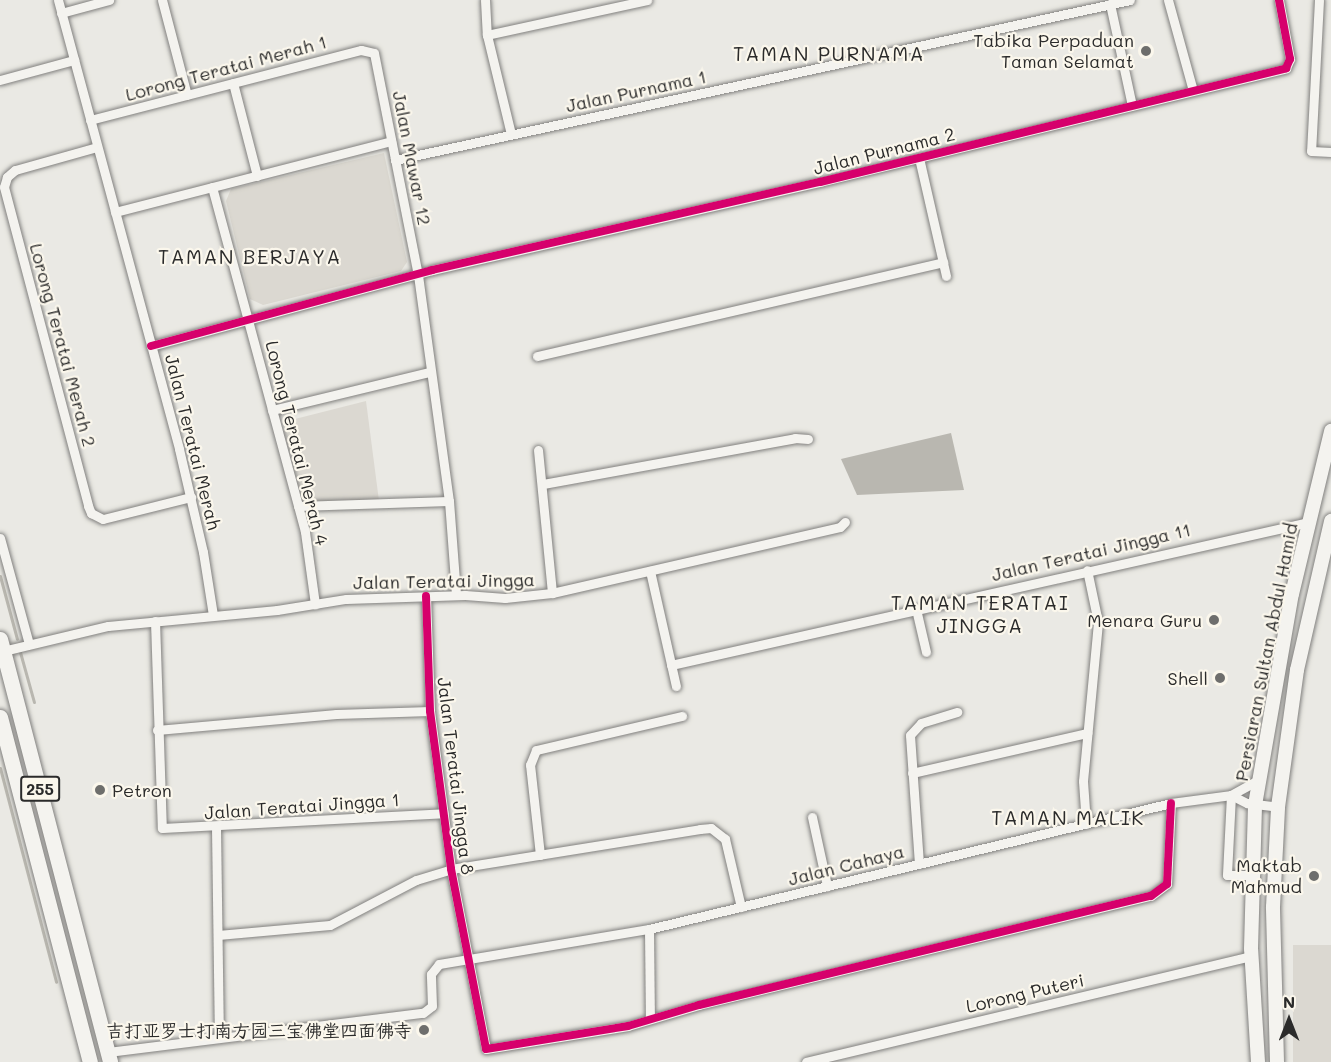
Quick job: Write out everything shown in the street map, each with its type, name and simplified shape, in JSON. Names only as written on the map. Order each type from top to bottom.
[{"type":"main road","name":"Persiaran Sultan Abdul Hamid","points":[[1258,1062],[1251,956],[1251,875],[1255,805],[1287,615],[1331,431]]},
{"type":"main road","name":"Persiaran Sultan Abdul Hamid","points":[[1277,1062],[1273,907],[1278,807],[1297,670],[1331,521]]},
{"type":"main road","name":"255","points":[[2,645],[62,868],[109,1057]]},
{"type":"main road","name":"255","points":[[0,717],[3,738],[59,938],[90,1062]]},
{"type":"main road","points":[[24,733],[27,770],[46,844],[45,852],[36,856]]},
{"type":"main road","points":[[59,938],[51,874],[62,868]]},
{"type":"street","name":"Jalan Teratai Merah","points":[[58,0],[191,497],[213,615]]},
{"type":"street","points":[[61,13],[109,0]]},
{"type":"street","points":[[162,0],[187,95]]},
{"type":"street","points":[[485,0],[487,35],[512,135]]},
{"type":"street","points":[[487,35],[647,0]]},
{"type":"street","name":"Jalan Purnama 1","points":[[395,160],[1130,0]]},
{"type":"street","points":[[1168,0],[1193,91]]},
{"type":"street","name":"Jalan Purnama 2","points":[[151,346],[418,275],[919,158],[1288,67],[1290,59],[1279,0]]},
{"type":"street","points":[[1319,0],[1311,151],[1331,152]]},
{"type":"street","points":[[1110,4],[1132,106]]},
{"type":"street","name":"Lorong Teratai Merah 1","points":[[90,120],[370,51]]},
{"type":"street","name":"Jalan Mawar 12","points":[[370,51],[376,57],[418,275],[429,372],[449,501],[456,595]]},
{"type":"street","points":[[0,80],[74,60]]},
{"type":"street","points":[[233,83],[257,176]]},
{"type":"street","points":[[115,212],[391,141]]},
{"type":"street","name":"Lorong Teratai Merah 2","points":[[98,147],[15,170],[7,177],[4,188],[85,495],[91,513],[104,519],[191,497]]},
{"type":"street","points":[[919,158],[946,276]]},
{"type":"street","name":"Lorong Teratai Merah 4","points":[[212,187],[298,506],[309,552],[315,604]]},
{"type":"street","points":[[537,356],[943,262]]},
{"type":"street","points":[[272,410],[429,372]]},
{"type":"street","points":[[543,484],[795,438],[808,439]]},
{"type":"street","points":[[537,450],[543,484],[552,593]]},
{"type":"street","points":[[298,506],[449,501]]},
{"type":"street","name":"Jalan Teratai Jingga","points":[[2,645],[29,644],[108,626],[346,599],[456,595],[505,598],[552,593],[840,527],[845,522]]},
{"type":"street","name":"Jalan Teratai Jingga 11","points":[[671,665],[1309,522]]},
{"type":"street","points":[[0,538],[29,644]]},
{"type":"street","points":[[650,570],[675,686]]},
{"type":"street","points":[[1086,824],[1083,781],[1098,618],[1087,570]]},
{"type":"street","name":"Jalan Teratai Jingga 8","points":[[426,596],[430,711],[451,869],[486,1049],[628,1026],[650,1018]]},
{"type":"street","points":[[916,609],[926,652]]},
{"type":"street","points":[[155,621],[157,730],[336,714],[430,711]]},
{"type":"street","points":[[919,864],[910,735],[914,728],[957,712]]},
{"type":"street","points":[[540,855],[530,765],[536,750],[682,716]]},
{"type":"street","name":"Jalan Teratai Jingga 1","points":[[157,730],[162,828],[216,827],[444,813]]},
{"type":"street","points":[[912,773],[1087,733]]},
{"type":"street","name":"Jalan Cahaya","points":[[219,1036],[427,1011],[433,1002],[434,968],[468,960],[649,929],[1172,803],[1231,795],[1258,780]]},
{"type":"street","points":[[1251,875],[1227,875],[1231,795],[1255,805],[1278,807]]},
{"type":"street","points":[[649,929],[650,1018],[1151,896],[1167,884],[1172,803]]},
{"type":"street","points":[[812,817],[827,886]]},
{"type":"street","points":[[109,1057],[219,1036],[216,827]]},
{"type":"street","points":[[218,935],[330,925],[416,880],[451,869],[711,828],[725,839],[741,907]]},
{"type":"street","name":"Lorong Puteri","points":[[806,1062],[1251,956]]},
{"type":"shaded area","points":[[384,153],[407,262],[401,271],[263,305],[250,299],[226,201],[231,189]]},
{"type":"shaded area","points":[[366,401],[379,501],[302,503],[282,433],[291,420]]},
{"type":"shaded area","points":[[951,433],[964,490],[857,495],[841,459]]},
{"type":"shaded area","points":[[1293,945],[1331,945],[1331,1062],[1293,1062]]},
{"type":"waterway","points":[[0,576],[17,639]]},
{"type":"waterway","points":[[20,652],[34,702]]},
{"type":"waterway","points":[[0,768],[56,982]]},
{"type":"cycle path","points":[[151,346],[432,270],[820,182],[1286,68],[1290,59],[1279,0]]},
{"type":"cycle path","points":[[426,596],[430,711],[451,869],[486,1049],[628,1026],[699,1005],[1151,896],[1167,884],[1171,803]]},
{"type":"place","name":"Tabika Perpaduan Taman Selamat","points":[[1146,51]]},
{"type":"place","name":"Menara Guru","points":[[1214,620]]},
{"type":"place","name":"Shell","points":[[1220,678]]},
{"type":"place","name":"Petron","points":[[100,790]]},
{"type":"place","name":"Maktab Mahmud","points":[[1314,876]]},
{"type":"place","name":"吉打亚罗士打南方园三宝佛堂四面佛寺","points":[[424,1030]]},
{"type":"district","name":"TAMAN PURNAMA","points":[[829,53]]},
{"type":"district","name":"TAMAN BERJAYA","points":[[250,256]]},
{"type":"district","name":"TAMAN TERATAI JINGGA","points":[[980,614]]},
{"type":"district","name":"TAMAN MALIK","points":[[1068,817]]}]
